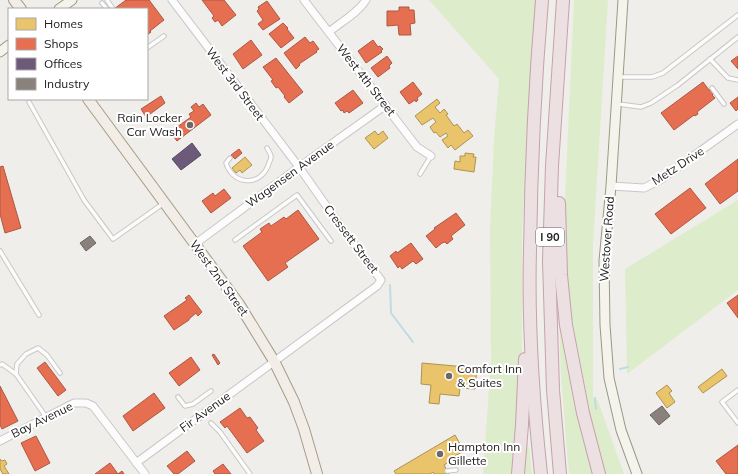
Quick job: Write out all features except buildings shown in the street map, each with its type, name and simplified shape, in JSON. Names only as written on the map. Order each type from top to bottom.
[{"type":"highway","name":"I 90","points":[[518,474],[522,425],[530,252],[537,62],[542,0]]},
{"type":"highway","name":"I 90","points":[[560,474],[553,390],[549,261],[552,166],[563,0]]},
{"type":"highway","name":"I 90","points":[[558,76],[561,275],[569,340],[583,413],[599,474]]},
{"type":"highway","name":"I 90","points":[[530,252],[535,419],[541,474]]},
{"type":"main road","points":[[14,0],[20,8]]},
{"type":"main road","name":"West 2nd Street","points":[[89,100],[239,304],[274,361],[294,402],[308,441],[317,474]]},
{"type":"street","points":[[60,8],[72,0]]},
{"type":"street","name":"West 3rd Street","points":[[172,0],[299,167]]},
{"type":"street","name":"West 4th Street","points":[[304,0],[417,147],[431,156]]},
{"type":"street","points":[[329,32],[355,12],[364,4],[366,0]]},
{"type":"street","name":"Westover Road","points":[[623,0],[617,104],[604,261],[605,325],[609,378],[621,430],[637,474]]},
{"type":"street","points":[[0,52],[8,46]]},
{"type":"street","name":"Wagensen Avenue","points":[[195,244],[386,105]]},
{"type":"street","name":"Metz Drive","points":[[611,186],[644,188],[660,180],[738,124]]},
{"type":"street","name":"Cressett Street","points":[[274,361],[378,286],[381,280],[299,167]]},
{"type":"street","name":"Fir Avenue","points":[[136,463],[274,361]]},
{"type":"street","name":"Bay Avenue","points":[[0,440],[74,403],[86,403],[93,406],[136,463]]},
{"type":"street","points":[[136,463],[145,474]]},
{"type":"lane","points":[[102,3],[106,8]]},
{"type":"lane","points":[[618,77],[652,77],[663,73],[738,15]]},
{"type":"lane","points":[[148,47],[164,36]]},
{"type":"lane","points":[[617,104],[641,107],[651,103],[678,85],[738,37]]},
{"type":"lane","points":[[710,60],[728,78],[738,80]]},
{"type":"lane","points":[[712,88],[724,104]]},
{"type":"lane","points":[[29,102],[84,200],[113,238],[165,202]]},
{"type":"lane","points":[[230,158],[226,163],[228,171],[238,179],[247,182],[256,179],[268,167],[271,157],[267,148]]},
{"type":"lane","points":[[420,174],[431,156]]},
{"type":"lane","points":[[235,240],[297,195],[330,241]]},
{"type":"lane","points":[[0,251],[39,315]]},
{"type":"lane","points":[[16,374],[17,364],[26,354],[38,348],[47,355],[60,373]]},
{"type":"lane","points":[[0,365],[2,364],[16,374],[46,417]]},
{"type":"lane","points":[[738,390],[722,402],[738,423]]},
{"type":"lane","points":[[178,396],[184,406],[192,404],[211,391]]},
{"type":"lane","points":[[211,423],[220,432],[250,474]]},
{"type":"lane","points":[[447,471],[456,470]]},
{"type":"green space","points":[[429,0],[536,0],[522,230],[522,351],[519,422],[514,474],[483,474],[491,359],[490,231],[494,138],[499,79]]},
{"type":"green space","points":[[574,0],[608,0],[593,245],[593,397],[598,401],[624,474],[603,474],[583,397],[567,283],[564,220]]},
{"type":"green space","points":[[738,200],[738,290],[627,374],[625,269]]},
{"type":"green space","points":[[559,317],[594,474],[569,474],[561,376]]},
{"type":"green space","points":[[527,442],[530,452],[532,474],[522,474],[524,452]]},
{"type":"waterway","points":[[390,285],[391,313],[413,342]]},
{"type":"waterway","points":[[620,369],[628,367]]},
{"type":"waterway","points":[[595,398],[596,409]]},
{"type":"place","name":"Rain Locker Car Wash","points":[[190,125]]},
{"type":"place","name":"Comfort Inn & Suites","points":[[449,376]]},
{"type":"place","name":"Hampton Inn Gillette","points":[[440,454]]}]
